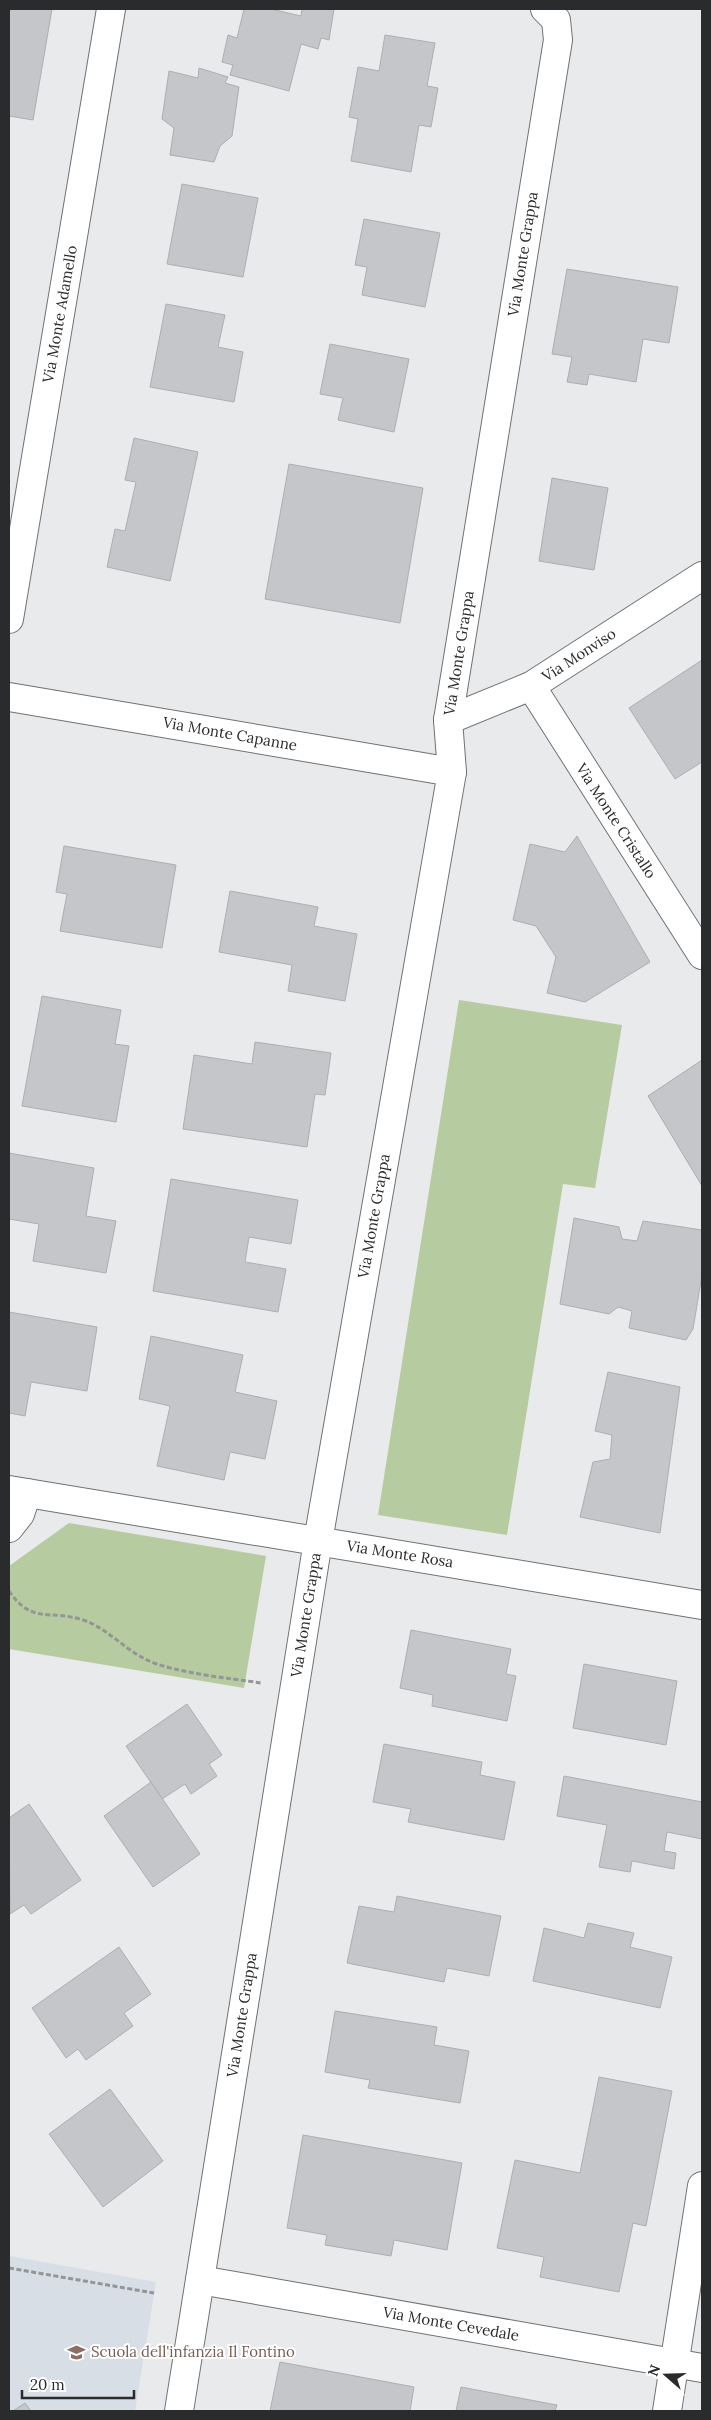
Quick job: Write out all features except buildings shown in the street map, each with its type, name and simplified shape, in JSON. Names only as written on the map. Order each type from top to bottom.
[{"type":"street","name":"Via Monte Adamello","points":[[9,619],[111,9]]},
{"type":"street","name":"Via Monte Grappa","points":[[179,2411],[318,1541],[452,772],[448,720],[558,40],[550,15]]},
{"type":"street","name":"Via Monviso","points":[[448,720],[531,686],[702,576]]},
{"type":"street","name":"Via Monte Cristallo","points":[[531,686],[702,955]]},
{"type":"street","name":"Via Monte Capanne","points":[[9,697],[452,772]]},
{"type":"street","name":"Via Monte Rosa","points":[[18,1492],[702,1605]]},
{"type":"street","points":[[9,1528],[20,1514],[18,1492]]},
{"type":"street","points":[[667,2411],[702,2186]]},
{"type":"street","name":"Via Monte Cevedale","points":[[200,2280],[702,2368]]},
{"type":"path","points":[[9,1591],[17,1603],[26,1611],[82,1620],[101,1627],[116,1640],[145,1659],[186,1670],[294,1688]]},
{"type":"path","points":[[9,2268],[154,2294]]},
{"type":"shaded area","name":"Scuola dell'infanzia Il Fontino","points":[[9,2256],[156,2282],[135,2411],[9,2411]]},
{"type":"green space","points":[[459,1000],[622,1025],[595,1188],[563,1184],[507,1535],[378,1515]]},
{"type":"green space","points":[[69,1523],[266,1556],[244,1688],[9,1649],[9,1566]]},
{"type":"place","name":"Scuola dell'infanzia Il Fontino","points":[[77,2352]]}]
